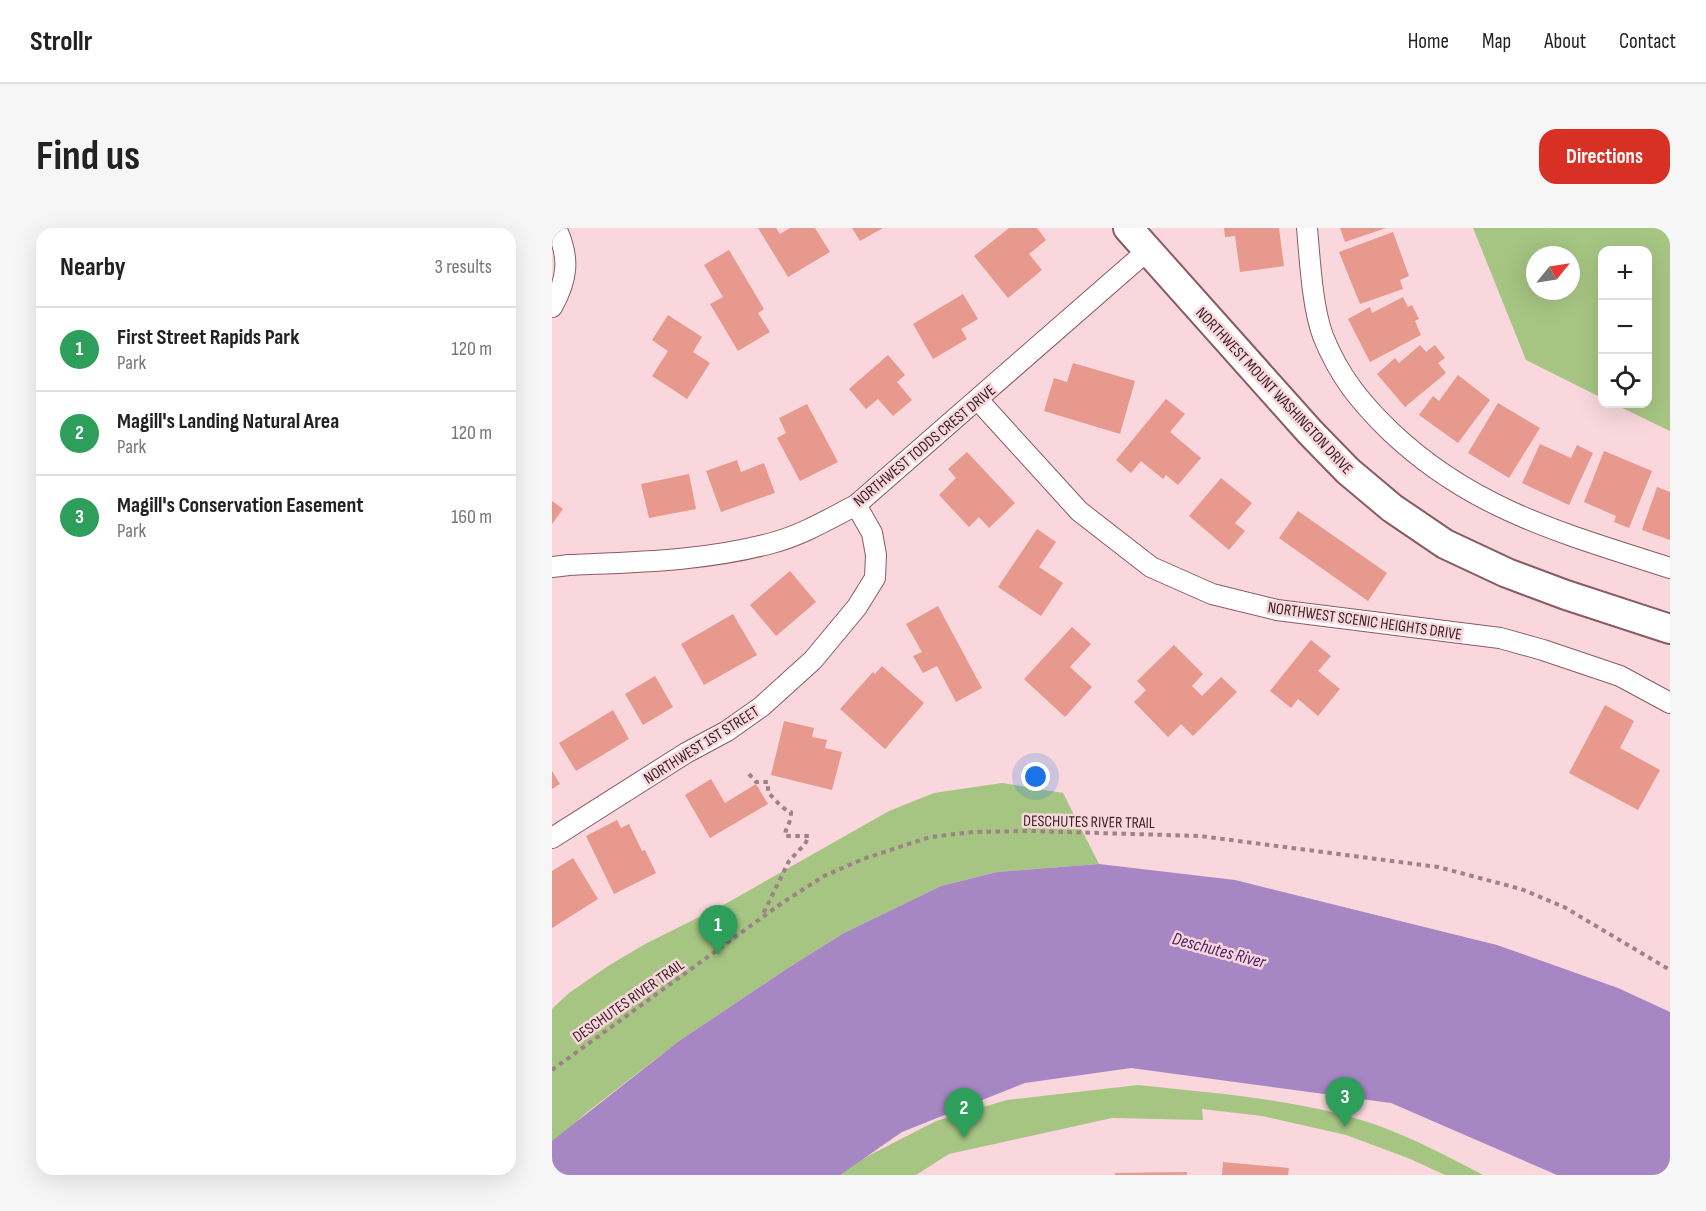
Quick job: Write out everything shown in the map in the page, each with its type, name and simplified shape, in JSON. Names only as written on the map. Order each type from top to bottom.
[{"type":"main road","name":"NORTHWEST MOUNT WASHINGTON DRIVE","points":[[1128,228],[1310,432],[1348,471],[1392,508],[1445,544],[1508,573],[1566,595],[1670,629]]},
{"type":"street","points":[[552,308],[566,270],[564,244],[556,228]]},
{"type":"street","points":[[1307,228],[1322,334],[1338,368],[1363,405],[1406,446],[1456,484],[1504,510],[1550,529],[1670,568]]},
{"type":"street","name":"NORTHWEST TODDS CREST DRIVE","points":[[552,567],[671,561],[718,555],[774,542],[822,524],[855,505],[1147,251]]},
{"type":"street","name":"NORTHWEST SCENIC HEIGHTS DRIVE","points":[[978,400],[1079,511],[1151,567],[1212,594],[1277,610],[1500,638],[1544,650],[1620,676],[1670,703]]},
{"type":"street","name":"NORTHWEST 1ST STREET","points":[[552,838],[686,753],[727,731],[761,707],[813,660],[857,607],[874,578],[876,555],[872,534],[855,505]]},
{"type":"path","points":[[749,774],[756,782],[763,784],[768,782],[768,793],[790,812],[791,822],[785,836],[809,836],[805,844],[789,861],[760,919]]},
{"type":"path","name":"DESCHUTES RIVER TRAIL","points":[[552,1070],[760,919],[825,876],[863,858],[930,837],[973,832],[1032,831],[1200,836],[1438,867],[1521,889],[1564,907],[1670,970]]},
{"type":"green space","points":[[1473,228],[1670,228],[1670,431],[1622,408],[1652,408],[1652,246],[1598,246],[1598,396],[1526,360]]},
{"type":"green space","points":[[1002,783],[1063,793],[1099,864],[997,872],[941,886],[844,933],[679,1041],[586,1113],[552,1144],[552,1009],[569,993],[645,944],[727,903],[889,811],[934,793]]},
{"type":"green space","points":[[1138,1085],[1249,1097],[1304,1106],[1358,1119],[1422,1144],[1483,1175],[1445,1175],[1408,1158],[1346,1135],[1262,1116],[1202,1109],[1203,1120],[1112,1118],[949,1154],[916,1175],[831,1175],[936,1121],[1007,1100]]},
{"type":"water","name":"Deschutes River","points":[[1099,864],[1235,880],[1497,945],[1618,988],[1670,1012],[1670,1175],[1557,1175],[1391,1103],[1131,1068],[1025,1083],[902,1132],[840,1175],[552,1175],[552,1141],[679,1041],[844,933],[941,886],[997,872]]},
{"type":"building","points":[[758,228],[776,228],[780,234],[790,228],[815,228],[830,252],[788,277]]},
{"type":"building","points":[[852,228],[883,228],[860,241]]},
{"type":"building","points":[[1009,228],[1037,228],[1046,240],[1029,254],[1042,270],[1008,298],[974,256]]},
{"type":"building","points":[[1224,228],[1279,228],[1284,266],[1240,272],[1235,236],[1225,237]]},
{"type":"building","points":[[1340,228],[1386,228],[1345,242]]},
{"type":"building","points":[[1393,232],[1409,276],[1400,280],[1403,289],[1360,304],[1339,252]]},
{"type":"building","points":[[729,250],[764,309],[758,313],[770,332],[738,351],[710,304],[723,297],[704,265]]},
{"type":"building","points":[[963,294],[978,319],[961,329],[967,339],[933,359],[913,324]]},
{"type":"building","points":[[1403,297],[1408,307],[1412,305],[1419,319],[1415,321],[1421,335],[1370,362],[1348,319],[1370,307],[1372,313]]},
{"type":"building","points":[[668,315],[702,337],[693,352],[710,363],[687,399],[652,376],[668,351],[652,340]]},
{"type":"building","points":[[1420,345],[1426,352],[1435,345],[1445,358],[1438,363],[1446,373],[1405,407],[1377,374],[1395,358],[1399,363]]},
{"type":"building","points":[[888,355],[905,375],[897,382],[912,400],[893,416],[878,399],[866,409],[849,389]]},
{"type":"building","points":[[1073,363],[1135,381],[1120,434],[1044,411],[1054,378],[1067,382]]},
{"type":"building","points":[[1458,375],[1490,400],[1458,443],[1419,415],[1433,396],[1439,401]]},
{"type":"building","points":[[1166,399],[1185,414],[1170,432],[1201,458],[1178,485],[1166,475],[1163,479],[1141,461],[1131,473],[1116,460]]},
{"type":"building","points":[[1498,403],[1540,428],[1509,478],[1468,453]]},
{"type":"building","points":[[807,404],[838,462],[800,481],[777,438],[786,433],[779,418]]},
{"type":"building","points":[[1540,444],[1571,458],[1577,445],[1593,453],[1569,505],[1522,483]]},
{"type":"building","points":[[1604,451],[1652,471],[1629,528],[1614,522],[1616,516],[1584,502]]},
{"type":"building","points":[[967,452],[1015,503],[989,528],[979,517],[969,527],[939,495],[956,478],[948,469]]},
{"type":"building","points":[[737,460],[741,472],[764,463],[775,493],[721,512],[706,471]]},
{"type":"building","points":[[689,474],[696,509],[649,518],[641,484]]},
{"type":"building","points":[[1221,478],[1252,503],[1235,523],[1245,531],[1229,550],[1189,516]]},
{"type":"building","points":[[1657,487],[1670,492],[1670,540],[1642,530]]},
{"type":"building","points":[[552,501],[563,509],[552,524]]},
{"type":"building","points":[[1298,511],[1387,573],[1368,601],[1279,538]]},
{"type":"building","points":[[1037,529],[1056,542],[1039,567],[1063,583],[1041,616],[998,587]]},
{"type":"building","points":[[790,571],[816,602],[776,636],[750,605]]},
{"type":"building","points":[[938,606],[982,688],[956,702],[937,666],[923,673],[913,656],[922,652],[906,624]]},
{"type":"building","points":[[733,614],[757,655],[704,685],[681,644]]},
{"type":"building","points":[[1072,627],[1091,644],[1070,667],[1092,687],[1065,717],[1024,679]]},
{"type":"building","points":[[1311,640],[1331,656],[1318,671],[1340,689],[1318,716],[1298,699],[1291,708],[1270,691]]},
{"type":"building","points":[[1174,645],[1203,674],[1192,686],[1202,696],[1221,677],[1237,692],[1193,736],[1181,724],[1168,737],[1134,702],[1146,690],[1137,681]]},
{"type":"building","points":[[882,666],[924,703],[885,749],[840,709],[873,672],[875,674]]},
{"type":"building","points":[[655,676],[673,707],[643,725],[625,694]]},
{"type":"building","points":[[1605,705],[1634,721],[1620,748],[1660,770],[1638,810],[1569,773]]},
{"type":"building","points":[[613,710],[629,739],[576,771],[559,743]]},
{"type":"building","points":[[784,721],[814,728],[812,737],[827,740],[825,748],[842,752],[832,790],[771,775]]},
{"type":"building","points":[[552,771],[560,784],[552,789]]},
{"type":"building","points":[[711,779],[725,803],[756,784],[768,804],[710,838],[685,795]]},
{"type":"building","points":[[617,820],[621,828],[629,824],[656,873],[614,894],[586,836]]},
{"type":"building","points":[[573,858],[598,899],[552,928],[552,871]]},
{"type":"building","points":[[1223,1162],[1289,1168],[1288,1175],[1222,1175]]},
{"type":"building","points":[[1187,1172],[1187,1175],[1115,1175],[1115,1173]]},
{"type":"place","name":"First Street Rapids Park","points":[[718,955]]},
{"type":"place","name":"Magill's Conservation Easement","points":[[1345,1127]]},
{"type":"place","name":"Magill's Landing Natural Area","points":[[964,1138]]}]
